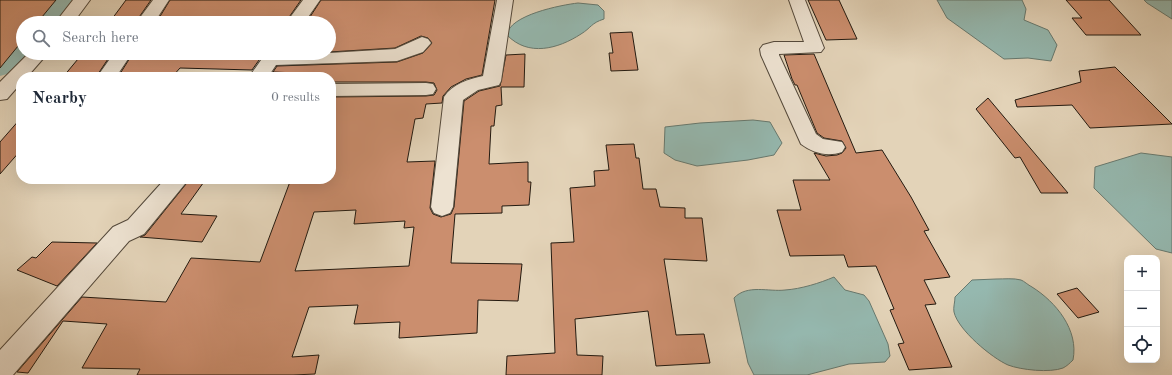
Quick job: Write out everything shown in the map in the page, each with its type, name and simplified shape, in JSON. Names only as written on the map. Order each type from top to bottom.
[{"type":"street","points":[[69,16],[82,0]]},
{"type":"street","points":[[150,16],[161,0]]},
{"type":"street","points":[[300,16],[312,0]]},
{"type":"street","points":[[442,207],[454,97],[472,85],[492,82],[505,0]]},
{"type":"street","points":[[797,0],[815,48],[774,48],[769,49],[770,55],[808,139],[818,146],[835,147]]},
{"type":"street","points":[[336,55],[397,55],[417,48],[422,43]]},
{"type":"street","points":[[22,72],[33,60]]},
{"type":"street","points":[[110,72],[118,60]]},
{"type":"street","points":[[262,72],[270,60]]},
{"type":"street","points":[[0,94],[16,79]]},
{"type":"street","points":[[336,90],[426,89]]},
{"type":"street","points":[[0,370],[121,234],[136,227],[174,184]]},
{"type":"water","points":[[937,0],[1022,0],[1026,9],[1024,20],[1048,30],[1057,45],[1051,61],[1028,58],[1004,59],[947,18]]},
{"type":"water","points":[[1144,0],[1172,0],[1172,19],[1147,3]]},
{"type":"water","points":[[578,3],[598,5],[604,11],[604,19],[596,22],[581,34],[563,44],[553,47],[534,48],[515,42],[507,35],[510,28],[517,22],[537,12]]},
{"type":"water","points":[[753,120],[770,122],[782,143],[774,155],[748,160],[697,166],[675,160],[664,153],[665,127],[700,123]]},
{"type":"water","points":[[1141,153],[1172,157],[1172,253],[1156,249],[1094,188],[1095,167]]},
{"type":"water","points":[[834,277],[845,290],[864,295],[869,301],[888,344],[890,356],[885,362],[849,364],[807,375],[754,375],[748,363],[734,298],[745,291],[791,289],[810,285]]},
{"type":"water","points":[[1018,279],[1041,293],[1064,318],[1069,328],[1074,349],[1073,360],[1063,368],[1043,371],[1008,365],[976,343],[957,319],[954,312],[955,297],[972,280]]},
{"type":"building","points":[[0,0],[56,0],[43,16],[16,16],[16,49],[0,68]]},
{"type":"building","points":[[126,0],[151,0],[140,16],[114,16]]},
{"type":"building","points":[[170,0],[301,0],[290,16],[160,16]]},
{"type":"building","points":[[321,0],[495,0],[482,75],[466,79],[451,87],[443,96],[442,103],[426,104],[423,118],[415,119],[407,162],[435,161],[430,208],[433,214],[441,217],[451,214],[454,207],[464,101],[479,91],[500,86],[506,55],[525,54],[524,87],[501,87],[502,105],[496,106],[494,126],[491,126],[489,164],[528,162],[528,182],[531,182],[529,205],[502,206],[502,213],[455,214],[451,263],[522,264],[518,301],[478,300],[477,333],[399,338],[400,322],[354,324],[358,305],[309,307],[292,357],[319,355],[315,374],[293,375],[137,375],[140,369],[82,368],[107,324],[63,321],[28,373],[17,372],[82,297],[166,302],[191,258],[260,262],[289,184],[336,184],[336,97],[426,96],[434,95],[437,90],[434,83],[426,82],[336,82],[336,72],[273,72],[277,66],[397,62],[423,53],[432,43],[428,38],[421,36],[395,48],[336,52],[336,16],[311,16]],"holes":[[[356,210],[354,224],[405,221],[404,228],[414,227],[409,266],[295,271],[314,212]]]},
{"type":"building","points":[[808,0],[839,0],[857,39],[826,40]]},
{"type":"building","points":[[1066,0],[1109,0],[1141,35],[1086,35],[1072,18],[1082,18]]},
{"type":"building","points":[[632,32],[638,70],[611,71],[609,53],[613,53],[610,33]]},
{"type":"building","points":[[814,54],[856,153],[882,150],[929,230],[924,231],[950,277],[924,280],[936,304],[925,305],[952,367],[909,370],[898,344],[904,343],[890,310],[894,309],[876,266],[848,267],[844,255],[790,256],[777,210],[801,210],[793,180],[830,180],[814,153],[826,156],[837,155],[842,153],[846,148],[842,141],[824,138],[817,133],[797,85],[795,85],[792,79],[784,55]]},
{"type":"building","points":[[77,60],[107,60],[99,72],[67,72]]},
{"type":"building","points":[[129,60],[259,60],[252,70],[180,68],[176,72],[121,72]]},
{"type":"building","points":[[1115,67],[1172,124],[1090,128],[1072,105],[1017,107],[1015,100],[1081,82],[1079,71]]},
{"type":"building","points":[[988,98],[1068,193],[1041,193],[1020,157],[1015,158],[976,109]]},
{"type":"building","points":[[16,124],[16,156],[0,174],[0,142]]},
{"type":"building","points":[[634,144],[636,158],[639,158],[643,189],[656,189],[660,207],[685,208],[685,218],[702,218],[707,261],[664,259],[676,335],[704,334],[710,363],[656,366],[648,311],[575,319],[577,355],[603,356],[602,375],[506,375],[507,356],[555,353],[551,243],[574,242],[570,188],[595,186],[594,171],[609,170],[606,145]]},
{"type":"building","points":[[186,184],[202,184],[181,214],[217,216],[202,242],[140,237],[145,235]]},
{"type":"building","points":[[52,242],[97,243],[57,286],[17,270],[32,257],[36,258]]},
{"type":"building","points":[[1077,288],[1099,312],[1078,318],[1057,294]]},
{"type":"waterway","points":[[52,16],[65,0]]},
{"type":"waterway","points":[[0,69],[16,54]]}]
